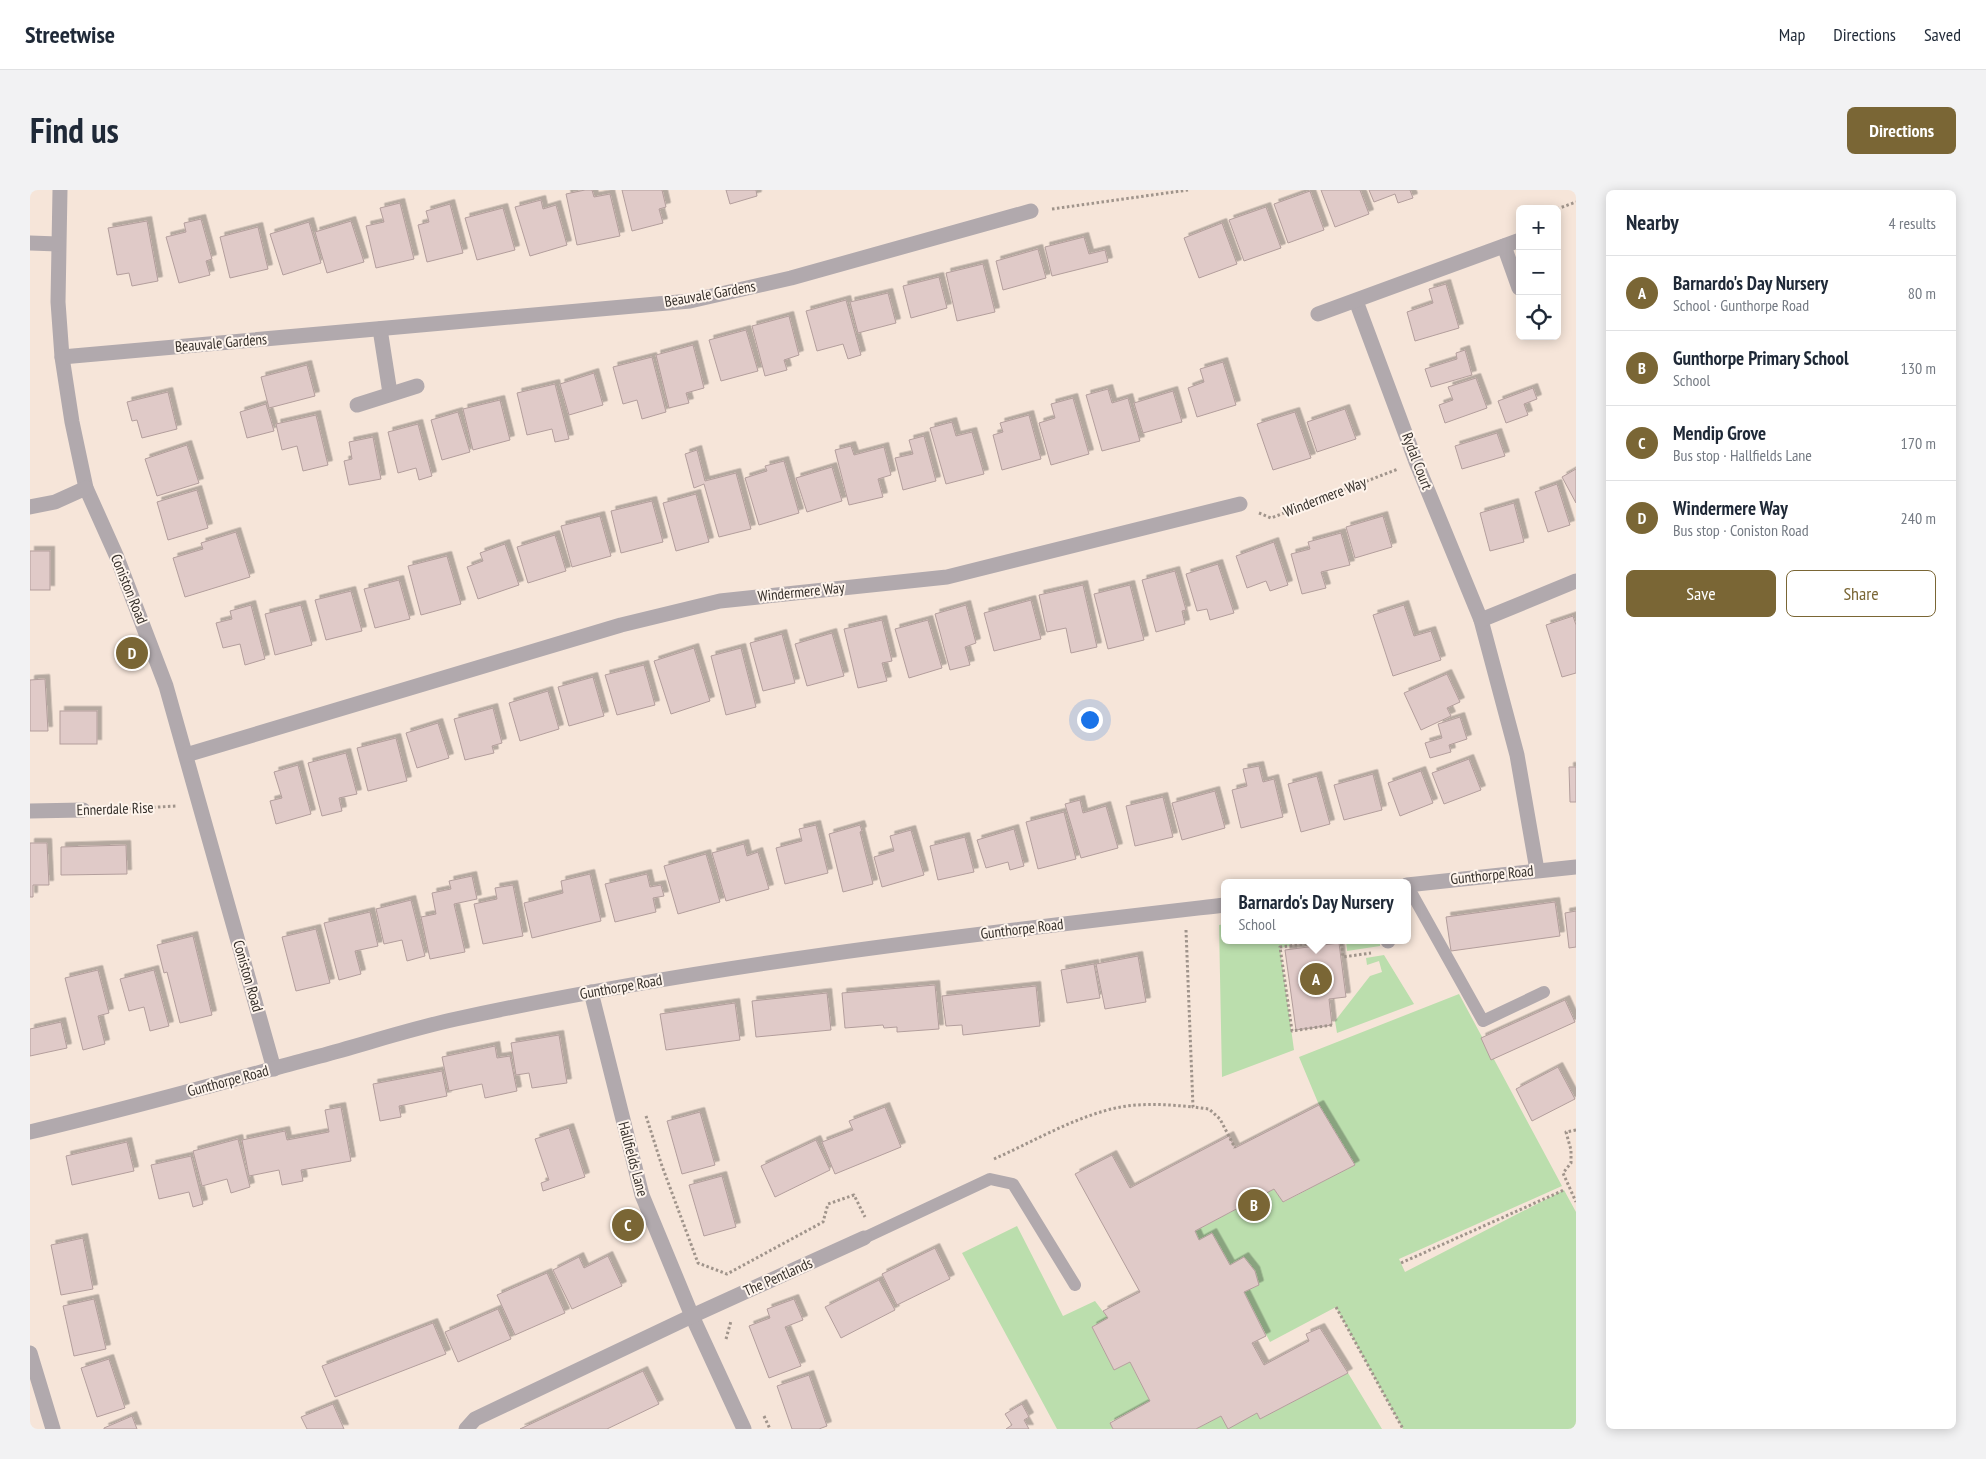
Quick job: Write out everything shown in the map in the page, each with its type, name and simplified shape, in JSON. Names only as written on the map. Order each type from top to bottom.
[{"type":"street","name":"Coniston Road","points":[[60,190],[58,302],[62,357],[72,422],[86,488],[146,632],[166,686],[274,1068]]},
{"type":"street","name":"Beauvale Gardens","points":[[62,357],[690,301],[792,278],[1031,212]]},
{"type":"street","points":[[1318,314],[1516,242]]},
{"type":"street","points":[[30,243],[58,244]]},
{"type":"street","points":[[1504,246],[1516,282]]},
{"type":"street","name":"Rydal Court","points":[[1356,301],[1416,462],[1481,620],[1518,755],[1537,870]]},
{"type":"street","points":[[380,329],[390,394]]},
{"type":"street","points":[[357,405],[417,386]]},
{"type":"street","points":[[30,507],[54,502],[86,488]]},
{"type":"street","name":"Windermere Way","points":[[186,755],[622,625],[711,603],[947,577],[1240,504]]},
{"type":"street","points":[[1481,620],[1576,581]]},
{"type":"street","name":"Ennerdale Rise","points":[[30,811],[83,810]]},
{"type":"street","name":"Gunthorpe Road","points":[[1411,885],[1576,867]]},
{"type":"street","name":"Gunthorpe Road","points":[[30,1132],[121,1110],[452,1020],[591,992],[794,958],[993,932],[1221,906]]},
{"type":"street","name":"Hallfields Lane","points":[[591,992],[642,1195],[692,1316],[744,1429]]},
{"type":"street","name":"The Pentlands","points":[[466,1429],[475,1420],[692,1316],[864,1238]]},
{"type":"street","points":[[30,1353],[53,1429]]},
{"type":"lane","points":[[1411,892],[1483,1021],[1544,992]]},
{"type":"lane","points":[[864,1238],[990,1179],[1013,1184],[1075,1285]]},
{"type":"path","points":[[1031,212],[1188,190]]},
{"type":"path","points":[[1561,208],[1576,202]]},
{"type":"path","name":"Windermere Way","points":[[1240,504],[1271,518],[1416,462]]},
{"type":"path","name":"Ennerdale Rise","points":[[83,810],[200,805]]},
{"type":"path","points":[[1186,922],[1193,1108]]},
{"type":"path","points":[[1306,944],[1280,947],[1292,1030],[1332,1025]]},
{"type":"path","points":[[1341,944],[1343,957],[1372,953]]},
{"type":"path","points":[[990,1162],[1104,1111],[1127,1106],[1160,1104],[1209,1109],[1220,1119],[1235,1148]]},
{"type":"path","points":[[645,1111],[662,1166],[698,1263],[727,1274],[823,1222],[828,1204],[854,1195],[865,1219]]},
{"type":"path","points":[[1576,1130],[1566,1132],[1572,1163],[1563,1173],[1576,1202]]},
{"type":"path","points":[[1401,1263],[1564,1190]]},
{"type":"path","points":[[864,1238],[860,1221],[874,1215]]},
{"type":"path","points":[[1336,1307],[1403,1429]]},
{"type":"path","points":[[730,1346],[726,1338],[733,1317]]},
{"type":"path","points":[[762,1412],[770,1429]]},
{"type":"green space","points":[[1219,925],[1221,925],[1221,944],[1290,944],[1290,946],[1280,948],[1294,1050],[1222,1077]]},
{"type":"green space","points":[[1346,944],[1380,944],[1380,946],[1347,951]]},
{"type":"green space","points":[[1384,955],[1414,1004],[1337,1033],[1335,1021],[1370,976],[1382,972],[1379,961],[1367,965],[1366,958]]},
{"type":"green space","points":[[1459,994],[1562,1186],[1399,1259],[1405,1272],[1564,1190],[1576,1212],[1576,1429],[1403,1429],[1336,1307],[1270,1342],[1244,1292],[1259,1285],[1230,1265],[1212,1234],[1199,1240],[1195,1231],[1274,1189],[1284,1202],[1354,1165],[1319,1105],[1299,1057]]},
{"type":"green space","points":[[1017,1226],[1063,1316],[1095,1301],[1108,1318],[1092,1327],[1114,1370],[1130,1362],[1150,1401],[1110,1422],[1113,1429],[1057,1429],[962,1253]]},
{"type":"green space","points":[[1348,1373],[1382,1429],[1196,1429],[1221,1416],[1228,1428],[1257,1413],[1260,1419]]},
{"type":"building","points":[[592,190],[594,197],[610,194],[620,236],[577,245],[566,194]]},
{"type":"building","points":[[622,190],[662,190],[666,207],[659,209],[663,223],[632,231]]},
{"type":"building","points":[[726,190],[756,190],[757,196],[730,204]]},
{"type":"building","points":[[1321,190],[1360,190],[1369,214],[1335,227]]},
{"type":"building","points":[[1369,190],[1410,190],[1413,198],[1398,203],[1395,194],[1374,202]]},
{"type":"building","points":[[1310,191],[1324,230],[1288,243],[1274,204]]},
{"type":"building","points":[[541,200],[543,209],[556,205],[567,245],[530,256],[515,207]]},
{"type":"building","points":[[400,203],[414,259],[376,268],[366,226],[384,222],[380,208]]},
{"type":"building","points":[[450,204],[463,253],[427,262],[418,225],[429,222],[426,211]]},
{"type":"building","points":[[1266,207],[1281,248],[1244,261],[1229,220]]},
{"type":"building","points":[[503,208],[515,250],[477,260],[465,218]]},
{"type":"building","points":[[201,219],[212,259],[206,261],[210,275],[179,283],[166,237],[186,232],[184,223]]},
{"type":"building","points":[[147,221],[158,281],[132,286],[129,273],[117,275],[108,228]]},
{"type":"building","points":[[351,221],[364,262],[327,273],[315,232]]},
{"type":"building","points":[[309,222],[321,263],[283,275],[270,234]]},
{"type":"building","points":[[1222,223],[1237,264],[1199,278],[1184,238]]},
{"type":"building","points":[[258,227],[268,269],[230,278],[220,237]]},
{"type":"building","points":[[1084,237],[1089,254],[1105,250],[1108,262],[1052,276],[1045,247]]},
{"type":"building","points":[[1038,249],[1046,278],[1003,290],[996,261]]},
{"type":"building","points":[[983,264],[995,312],[957,321],[946,273]]},
{"type":"building","points":[[939,277],[947,308],[911,318],[903,286]]},
{"type":"building","points":[[1446,284],[1459,328],[1415,341],[1407,312],[1433,303],[1429,289]]},
{"type":"building","points":[[888,293],[896,323],[858,333],[850,302]]},
{"type":"building","points":[[846,300],[861,355],[848,359],[843,344],[817,351],[806,311]]},
{"type":"building","points":[[789,316],[799,355],[784,360],[787,370],[765,376],[752,326]]},
{"type":"building","points":[[746,330],[758,371],[721,381],[709,340]]},
{"type":"building","points":[[693,345],[704,388],[686,393],[689,403],[669,408],[656,355]]},
{"type":"building","points":[[1465,350],[1472,375],[1431,387],[1425,369],[1457,359],[1456,353]]},
{"type":"building","points":[[652,357],[666,412],[642,419],[637,400],[623,404],[613,367]]},
{"type":"building","points":[[1223,362],[1236,405],[1197,417],[1188,388],[1204,382],[1200,369]]},
{"type":"building","points":[[307,365],[315,396],[269,408],[261,377]]},
{"type":"building","points":[[594,373],[603,405],[569,415],[560,384]]},
{"type":"building","points":[[1476,378],[1487,408],[1445,423],[1439,405],[1453,400],[1448,387]]},
{"type":"building","points":[[555,384],[569,439],[555,442],[552,429],[527,435],[517,393]]},
{"type":"building","points":[[1533,388],[1537,399],[1524,404],[1528,415],[1506,423],[1498,401]]},
{"type":"building","points":[[1108,389],[1112,403],[1128,398],[1140,441],[1102,451],[1086,395]]},
{"type":"building","points":[[1173,391],[1182,422],[1143,433],[1134,403]]},
{"type":"building","points":[[168,392],[177,429],[142,438],[137,420],[132,421],[127,402]]},
{"type":"building","points":[[1073,398],[1089,454],[1051,465],[1039,423],[1055,418],[1051,404]]},
{"type":"building","points":[[500,400],[510,440],[473,450],[463,409]]},
{"type":"building","points":[[266,404],[274,431],[247,438],[240,412]]},
{"type":"building","points":[[1345,409],[1356,439],[1317,452],[1307,422]]},
{"type":"building","points":[[458,412],[470,452],[442,460],[431,420]]},
{"type":"building","points":[[1295,412],[1311,458],[1273,470],[1257,424]]},
{"type":"building","points":[[316,415],[328,465],[303,471],[297,446],[282,450],[276,424]]},
{"type":"building","points":[[1029,415],[1041,459],[1002,470],[993,435],[1003,432],[1000,423]]},
{"type":"building","points":[[952,422],[956,436],[972,432],[984,474],[946,484],[930,428]]},
{"type":"building","points":[[418,424],[432,476],[419,480],[416,468],[398,473],[388,432]]},
{"type":"building","points":[[1497,433],[1505,456],[1462,469],[1455,446]]},
{"type":"building","points":[[924,436],[936,481],[903,490],[895,458],[913,454],[909,440]]},
{"type":"building","points":[[373,437],[381,479],[349,485],[344,461],[352,459],[349,442]]},
{"type":"building","points":[[187,445],[199,483],[157,496],[145,459]]},
{"type":"building","points":[[851,446],[854,455],[884,447],[891,475],[878,479],[883,497],[849,505],[835,450]]},
{"type":"building","points":[[697,450],[705,481],[736,473],[751,529],[719,537],[704,484],[694,488],[685,454]]},
{"type":"building","points":[[784,461],[799,513],[759,525],[745,478],[767,471],[765,466]]},
{"type":"building","points":[[832,467],[842,501],[807,512],[796,478]]},
{"type":"building","points":[[1576,469],[1576,503],[1562,477]]},
{"type":"building","points":[[1557,484],[1570,525],[1548,532],[1535,492]]},
{"type":"building","points":[[197,490],[208,528],[168,540],[157,502]]},
{"type":"building","points":[[696,494],[709,542],[676,551],[663,503]]},
{"type":"building","points":[[652,501],[663,542],[621,553],[611,511]]},
{"type":"building","points":[[1514,503],[1524,542],[1490,551],[1480,513]]},
{"type":"building","points":[[600,516],[611,556],[572,567],[561,526]]},
{"type":"building","points":[[1383,516],[1392,547],[1355,558],[1346,527]]},
{"type":"building","points":[[236,532],[250,577],[185,597],[173,558],[203,549],[201,543]]},
{"type":"building","points":[[1341,533],[1350,565],[1321,572],[1326,588],[1302,594],[1291,554],[1310,549],[1308,542]]},
{"type":"building","points":[[555,535],[566,571],[528,583],[517,547]]},
{"type":"building","points":[[1274,542],[1288,585],[1270,591],[1266,581],[1247,588],[1236,556]]},
{"type":"building","points":[[505,544],[519,585],[478,599],[467,567],[483,561],[480,553]]},
{"type":"building","points":[[30,551],[50,551],[50,590],[30,590]]},
{"type":"building","points":[[447,556],[461,604],[421,615],[408,566]]},
{"type":"building","points":[[1218,564],[1234,613],[1210,620],[1207,609],[1197,611],[1186,574]]},
{"type":"building","points":[[1175,571],[1186,610],[1182,611],[1185,624],[1156,632],[1142,580]]},
{"type":"building","points":[[399,580],[410,619],[375,628],[364,589]]},
{"type":"building","points":[[1083,585],[1097,647],[1071,653],[1066,628],[1047,632],[1039,595]]},
{"type":"building","points":[[1130,585],[1144,640],[1108,649],[1094,594]]},
{"type":"building","points":[[351,591],[362,631],[326,640],[315,600]]},
{"type":"building","points":[[1031,600],[1041,639],[994,651],[984,613]]},
{"type":"building","points":[[251,605],[265,659],[245,665],[240,644],[223,648],[216,623],[232,619],[230,611]]},
{"type":"building","points":[[301,605],[312,645],[275,655],[265,614]]},
{"type":"building","points":[[966,605],[976,643],[965,647],[970,665],[950,670],[935,614]]},
{"type":"building","points":[[1404,605],[1414,636],[1431,631],[1441,660],[1393,676],[1373,615]]},
{"type":"building","points":[[1573,616],[1576,625],[1576,673],[1562,677],[1546,625]]},
{"type":"building","points":[[882,620],[892,661],[882,663],[887,681],[858,688],[844,629]]},
{"type":"building","points":[[928,620],[942,668],[909,678],[895,629]]},
{"type":"building","points":[[832,633],[844,676],[807,686],[795,644]]},
{"type":"building","points":[[782,634],[795,683],[763,691],[750,643]]},
{"type":"building","points":[[694,648],[710,701],[671,714],[654,661]]},
{"type":"building","points":[[741,648],[756,707],[726,715],[711,656]]},
{"type":"building","points":[[644,665],[655,705],[617,715],[605,675]]},
{"type":"building","points":[[1447,674],[1460,702],[1447,708],[1451,716],[1421,730],[1404,693]]},
{"type":"building","points":[[593,677],[604,716],[569,726],[558,687]]},
{"type":"building","points":[[45,679],[48,731],[30,731],[30,680]]},
{"type":"building","points":[[548,691],[559,729],[520,741],[509,703]]},
{"type":"building","points":[[493,708],[502,743],[492,746],[494,753],[465,760],[454,719]]},
{"type":"building","points":[[60,711],[97,711],[97,744],[60,744]]},
{"type":"building","points":[[1460,717],[1467,739],[1449,745],[1451,752],[1430,758],[1425,743],[1442,738],[1438,724]]},
{"type":"building","points":[[438,723],[449,758],[417,768],[406,733]]},
{"type":"building","points":[[396,738],[407,781],[368,791],[357,748]]},
{"type":"building","points":[[346,753],[357,794],[339,798],[342,811],[322,816],[308,763]]},
{"type":"building","points":[[1469,759],[1481,790],[1444,804],[1432,773]]},
{"type":"building","points":[[298,765],[311,814],[276,824],[270,801],[282,798],[274,772]]},
{"type":"building","points":[[1259,766],[1263,782],[1274,779],[1283,817],[1241,828],[1232,790],[1247,786],[1243,769]]},
{"type":"building","points":[[1569,767],[1576,767],[1576,802],[1570,802]]},
{"type":"building","points":[[1421,771],[1433,803],[1400,816],[1388,783]]},
{"type":"building","points":[[1373,774],[1382,810],[1344,820],[1334,785]]},
{"type":"building","points":[[1317,776],[1330,824],[1301,832],[1288,784]]},
{"type":"building","points":[[1215,791],[1225,828],[1182,840],[1172,803]]},
{"type":"building","points":[[1163,797],[1173,837],[1135,846],[1126,806]]},
{"type":"building","points":[[1080,800],[1083,813],[1106,806],[1118,848],[1081,858],[1065,804]]},
{"type":"building","points":[[1064,812],[1076,859],[1038,869],[1026,822]]},
{"type":"building","points":[[816,825],[828,873],[785,884],[776,848],[802,841],[799,829]]},
{"type":"building","points":[[860,825],[862,831],[860,832],[873,884],[843,892],[829,834]]},
{"type":"building","points":[[1014,829],[1024,866],[1010,870],[1008,862],[986,868],[977,840]]},
{"type":"building","points":[[911,830],[924,875],[882,887],[874,857],[894,851],[890,836]]},
{"type":"building","points":[[965,837],[974,872],[938,880],[930,846]]},
{"type":"building","points":[[30,843],[47,843],[49,885],[33,885],[33,897],[30,897]]},
{"type":"building","points":[[744,844],[747,856],[758,852],[769,889],[726,901],[712,853]]},
{"type":"building","points":[[126,845],[127,874],[61,875],[61,847]]},
{"type":"building","points":[[706,854],[720,902],[678,914],[664,866]]},
{"type":"building","points":[[590,874],[601,921],[532,938],[524,903],[563,893],[561,881]]},
{"type":"building","points":[[647,874],[650,887],[661,885],[664,896],[653,898],[656,912],[615,922],[605,884]]},
{"type":"building","points":[[472,876],[477,899],[454,904],[465,952],[430,959],[421,917],[436,914],[432,893],[451,889],[449,881]]},
{"type":"building","points":[[513,885],[523,936],[483,944],[474,904],[497,899],[495,888]]},
{"type":"building","points":[[411,900],[425,956],[407,961],[402,940],[384,944],[376,909]]},
{"type":"building","points":[[1555,902],[1560,936],[1451,951],[1446,917]]},
{"type":"building","points":[[1576,911],[1576,947],[1569,948],[1565,913]]},
{"type":"building","points":[[370,912],[378,946],[355,951],[361,974],[339,980],[324,923]]},
{"type":"building","points":[[316,929],[330,983],[296,991],[282,937]]},
{"type":"building","points":[[193,936],[212,1015],[180,1023],[167,972],[164,973],[157,945]]},
{"type":"building","points":[[1339,944],[1346,997],[1329,999],[1332,1025],[1296,1030],[1285,950]]},
{"type":"building","points":[[1138,956],[1146,1002],[1105,1009],[1096,964]]},
{"type":"building","points":[[1094,964],[1100,998],[1067,1003],[1061,970]]},
{"type":"building","points":[[98,970],[109,1013],[98,1016],[105,1044],[83,1050],[65,978]]},
{"type":"building","points":[[154,970],[169,1026],[150,1031],[144,1007],[129,1011],[120,979]]},
{"type":"building","points":[[935,985],[939,1029],[897,1032],[897,1027],[884,1028],[883,1025],[845,1028],[842,993]]},
{"type":"building","points":[[1036,986],[1040,1026],[963,1035],[962,1025],[946,1026],[942,996]]},
{"type":"building","points":[[827,993],[831,1030],[756,1037],[752,1001]]},
{"type":"building","points":[[1565,1000],[1575,1022],[1491,1060],[1481,1038]]},
{"type":"building","points":[[735,1003],[740,1040],[666,1050],[660,1014]]},
{"type":"building","points":[[61,1022],[67,1048],[30,1056],[30,1029]]},
{"type":"building","points":[[559,1035],[567,1083],[532,1088],[529,1073],[516,1075],[511,1043]]},
{"type":"building","points":[[495,1046],[497,1058],[510,1056],[517,1091],[485,1098],[482,1084],[449,1091],[442,1057]]},
{"type":"building","points":[[1558,1067],[1575,1099],[1532,1121],[1516,1089]]},
{"type":"building","points":[[442,1071],[447,1096],[399,1106],[401,1117],[380,1121],[373,1084]]},
{"type":"building","points":[[1319,1105],[1355,1165],[1283,1202],[1274,1189],[1195,1231],[1199,1240],[1212,1233],[1230,1265],[1244,1257],[1255,1271],[1259,1285],[1244,1292],[1266,1336],[1252,1343],[1264,1365],[1309,1341],[1306,1334],[1320,1328],[1348,1373],[1260,1419],[1257,1413],[1228,1429],[1221,1416],[1196,1429],[1113,1429],[1110,1423],[1150,1401],[1130,1362],[1114,1370],[1092,1327],[1108,1318],[1103,1311],[1140,1292],[1075,1174],[1112,1155],[1130,1188],[1229,1136],[1235,1148]]},
{"type":"building","points":[[341,1107],[351,1161],[301,1170],[303,1181],[282,1185],[279,1170],[249,1176],[242,1140],[285,1131],[287,1140],[329,1132],[325,1110]]},
{"type":"building","points":[[885,1107],[901,1147],[835,1174],[822,1142],[853,1130],[849,1121]]},
{"type":"building","points":[[700,1112],[715,1165],[682,1174],[667,1121]]},
{"type":"building","points":[[569,1128],[585,1177],[543,1191],[541,1183],[549,1180],[535,1139]]},
{"type":"building","points":[[238,1139],[250,1187],[231,1193],[227,1179],[202,1186],[193,1151]]},
{"type":"building","points":[[816,1140],[830,1170],[775,1197],[761,1166]]},
{"type":"building","points":[[127,1142],[134,1171],[72,1185],[66,1156]]},
{"type":"building","points":[[191,1156],[203,1204],[193,1207],[189,1192],[159,1199],[151,1165]]},
{"type":"building","points":[[722,1176],[736,1227],[704,1236],[689,1185]]},
{"type":"building","points":[[83,1238],[93,1289],[61,1295],[51,1245]]},
{"type":"building","points":[[935,1248],[950,1279],[897,1305],[882,1274]]},
{"type":"building","points":[[608,1256],[622,1286],[572,1309],[553,1270],[579,1257],[584,1268]]},
{"type":"building","points":[[547,1273],[565,1313],[515,1335],[497,1295]]},
{"type":"building","points":[[879,1280],[895,1310],[841,1338],[825,1307]]},
{"type":"building","points":[[94,1299],[106,1349],[74,1356],[63,1306]]},
{"type":"building","points":[[794,1299],[803,1320],[785,1327],[801,1366],[769,1378],[749,1326],[770,1318],[767,1309]]},
{"type":"building","points":[[498,1309],[511,1339],[458,1362],[445,1332]]},
{"type":"building","points":[[433,1323],[446,1354],[335,1397],[322,1366]]},
{"type":"building","points":[[109,1359],[125,1408],[97,1417],[81,1368]]},
{"type":"building","points":[[643,1371],[659,1404],[607,1429],[520,1429]]},
{"type":"building","points":[[809,1375],[827,1426],[819,1429],[792,1429],[777,1386]]},
{"type":"building","points":[[333,1404],[344,1429],[307,1429],[301,1417]]},
{"type":"building","points":[[1022,1404],[1029,1417],[1024,1420],[1029,1429],[1006,1429],[1012,1425],[1005,1414]]},
{"type":"building","points":[[132,1416],[137,1429],[104,1429],[104,1428]]},
{"type":"place","name":"Windermere Way","points":[[132,653]]},
{"type":"place","name":"Barnardo's Day Nursery","points":[[1316,979]]},
{"type":"place","name":"Gunthorpe Primary School","points":[[1254,1205]]},
{"type":"place","name":"Mendip Grove","points":[[628,1225]]}]
